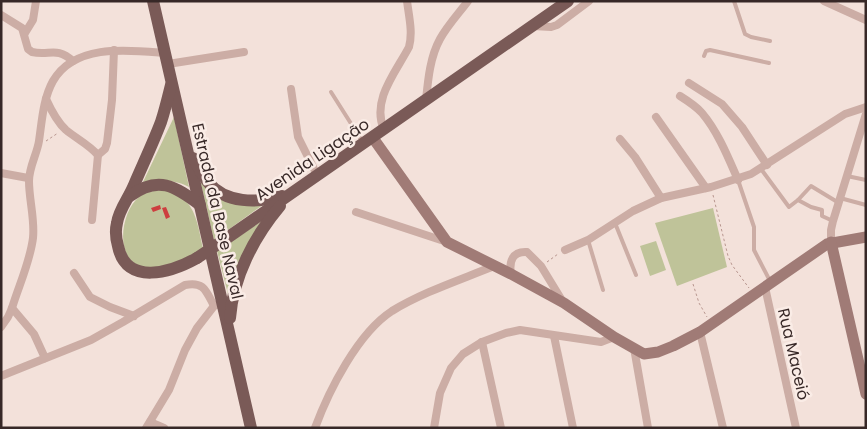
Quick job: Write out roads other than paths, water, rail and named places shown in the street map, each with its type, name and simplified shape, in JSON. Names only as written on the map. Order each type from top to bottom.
[{"type":"main road","name":"Estrada da Base Naval","points":[[153,1],[223,299]]},
{"type":"main road","name":"Avenida Ligação","points":[[172,82],[162,120],[130,196],[122,207],[116,230],[119,252],[125,263],[134,270],[142,272],[161,272],[178,268],[198,258],[568,1]]},
{"type":"main road","points":[[368,140],[447,242],[564,303],[614,337],[644,354],[658,352],[700,332],[831,242],[866,237]]},
{"type":"main road","points":[[186,143],[209,183],[217,191],[227,196],[249,201],[260,201],[289,194]]},
{"type":"main road","points":[[130,196],[146,186],[165,185],[176,188],[200,205]]},
{"type":"main road","points":[[251,428],[223,299],[259,235],[289,194]]},
{"type":"main road","points":[[831,242],[866,394]]},
{"type":"street","points":[[25,33],[34,20],[36,1]]},
{"type":"street","points":[[384,130],[380,114],[386,88],[411,41],[407,1]]},
{"type":"street","points":[[426,100],[437,44],[468,1]]},
{"type":"street","points":[[533,26],[551,27],[558,25],[589,1]]},
{"type":"street","points":[[824,1],[833,3],[866,20]]},
{"type":"street","points":[[1,15],[18,24],[25,33],[28,49],[34,53],[58,52],[73,61]]},
{"type":"street","points":[[92,220],[98,155],[107,143],[112,100],[114,50]]},
{"type":"street","points":[[1,327],[12,308],[33,237],[28,178],[38,147],[46,99],[52,82],[73,61],[114,50],[167,59],[244,52]]},
{"type":"street","points":[[689,83],[722,104],[742,127],[764,167]]},
{"type":"street","points":[[291,89],[298,137],[317,175]]},
{"type":"street","points":[[680,96],[701,112],[707,120],[728,155],[738,180]]},
{"type":"street","points":[[46,99],[51,110],[65,129],[87,144],[98,155]]},
{"type":"street","points":[[565,250],[588,240],[633,211],[661,198],[738,180],[764,167],[845,114],[866,107]]},
{"type":"street","points":[[831,242],[833,221],[863,134],[866,114]]},
{"type":"street","points":[[656,117],[708,188]]},
{"type":"street","points":[[620,139],[635,157],[661,198]]},
{"type":"street","points":[[1,173],[28,178]]},
{"type":"street","points":[[356,212],[447,242]]},
{"type":"street","points":[[511,274],[511,261],[517,253],[530,254],[541,266],[564,303]]},
{"type":"street","points":[[318,427],[348,360],[377,323],[392,312],[424,295],[494,266]]},
{"type":"street","points":[[74,273],[90,297],[134,316]]},
{"type":"street","points":[[1,376],[92,340],[185,285],[196,283],[223,299],[197,328],[189,342],[169,390],[148,425],[164,428]]},
{"type":"street","name":"Rua Maceió","points":[[768,285],[796,428]]},
{"type":"street","points":[[12,308],[34,334],[45,358]]},
{"type":"street","points":[[434,428],[440,393],[451,368],[463,354],[482,342],[520,330],[600,342],[614,337]]},
{"type":"street","points":[[700,332],[723,428]]},
{"type":"street","points":[[554,336],[573,428]]},
{"type":"street","points":[[482,342],[500,428]]},
{"type":"street","points":[[634,348],[648,428]]},
{"type":"lane","points":[[734,1],[744,34],[770,41]]},
{"type":"lane","points":[[704,56],[707,50],[710,50],[769,63]]},
{"type":"lane","points":[[331,92],[368,140]]},
{"type":"lane","points":[[764,167],[789,207],[812,186],[839,201],[866,205]]},
{"type":"lane","points":[[847,176],[866,180]]},
{"type":"lane","points":[[738,180],[754,227],[754,250],[768,285]]},
{"type":"lane","points":[[798,200],[822,210],[822,216],[833,221]]},
{"type":"lane","points":[[615,223],[636,275]]},
{"type":"lane","points":[[588,240],[603,290]]}]
